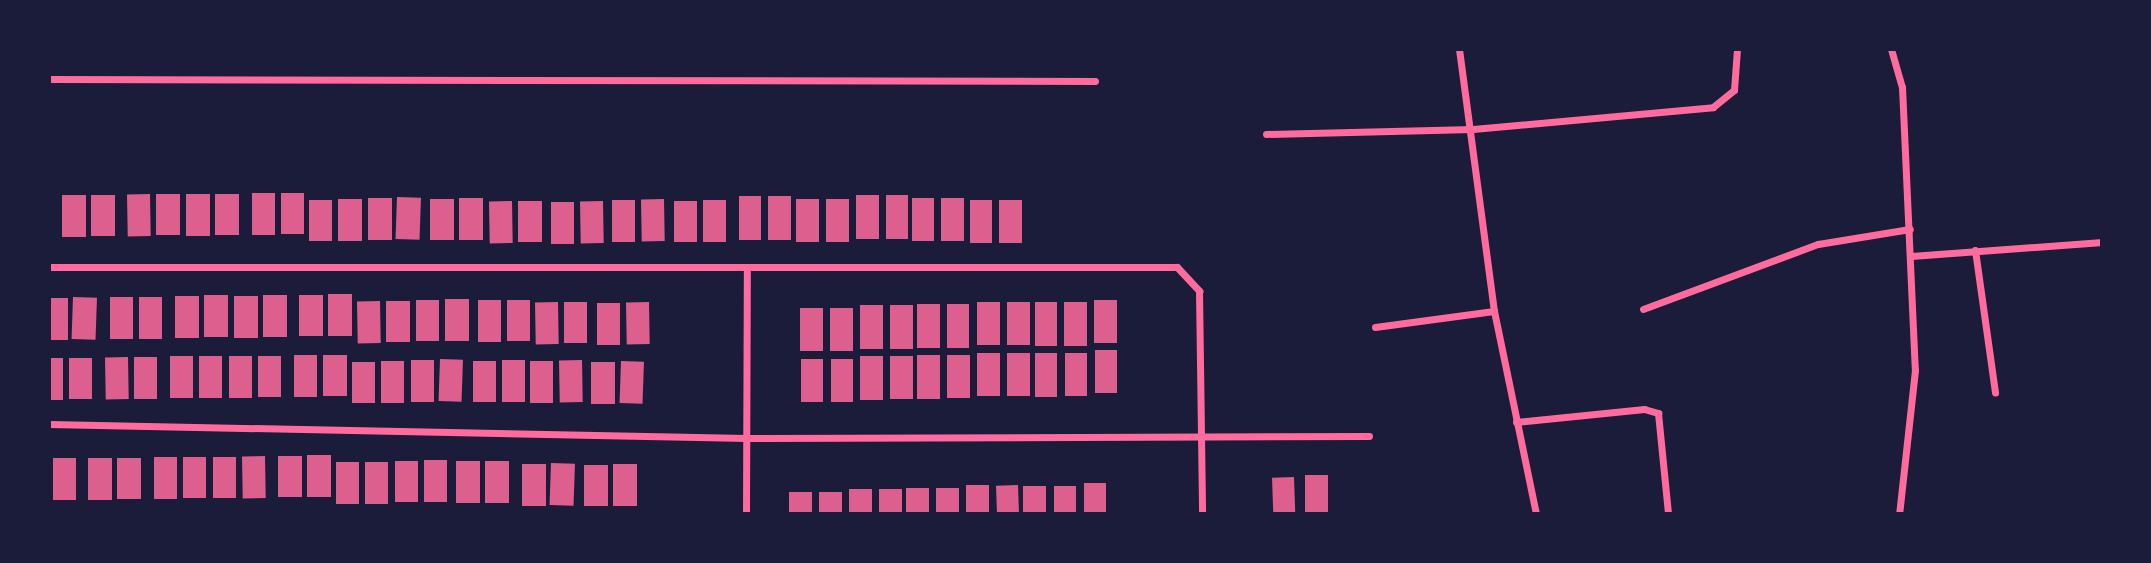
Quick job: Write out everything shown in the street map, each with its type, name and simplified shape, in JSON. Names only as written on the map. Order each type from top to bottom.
[{"type":"street","points":[[1459,49],[1473,130],[1494,312],[1535,514]]},
{"type":"street","points":[[1266,134],[1473,130],[1713,107],[1734,90],[1737,49]]},
{"type":"street","points":[[1891,49],[1902,87],[1916,411],[1899,514]]},
{"type":"street","points":[[49,79],[1095,81]]},
{"type":"street","points":[[1643,309],[1818,244],[1910,229]]},
{"type":"street","points":[[1910,256],[2102,242]]},
{"type":"street","points":[[1975,250],[1995,393]]},
{"type":"street","points":[[49,267],[1177,267],[1199,290],[1202,514]]},
{"type":"street","points":[[746,514],[747,268]]},
{"type":"street","points":[[1375,327],[1494,312]]},
{"type":"street","points":[[1516,422],[1644,409],[1658,413],[1668,514]]},
{"type":"street","points":[[49,424],[747,438],[1203,440],[1369,436]]},
{"type":"building","points":[[252,193],[275,193],[275,235],[252,235]]},
{"type":"building","points":[[281,193],[304,193],[304,234],[281,234]]},
{"type":"building","points":[[127,194],[150,194],[151,236],[128,236]]},
{"type":"building","points":[[156,194],[180,194],[180,235],[156,235]]},
{"type":"building","points":[[186,194],[210,194],[210,236],[186,236]]},
{"type":"building","points":[[215,194],[239,194],[239,235],[215,235]]},
{"type":"building","points":[[62,195],[86,195],[86,237],[62,237]]},
{"type":"building","points":[[91,195],[115,195],[115,236],[91,236]]},
{"type":"building","points":[[856,195],[879,195],[879,239],[856,239]]},
{"type":"building","points":[[886,195],[908,195],[908,239],[886,239]]},
{"type":"building","points":[[739,196],[761,196],[761,240],[739,240]]},
{"type":"building","points":[[768,196],[791,196],[791,240],[768,240]]},
{"type":"building","points":[[397,197],[421,198],[420,240],[396,239]]},
{"type":"building","points":[[368,198],[392,198],[392,240],[368,240]]},
{"type":"building","points":[[459,198],[483,198],[483,240],[459,240]]},
{"type":"building","points":[[912,198],[934,198],[934,241],[912,241]]},
{"type":"building","points":[[941,198],[964,198],[964,241],[941,241]]},
{"type":"building","points":[[338,199],[362,199],[362,241],[338,241]]},
{"type":"building","points":[[430,199],[454,199],[454,240],[430,240]]},
{"type":"building","points":[[641,199],[664,199],[665,241],[642,241]]},
{"type":"building","points":[[796,199],[819,199],[819,242],[796,242]]},
{"type":"building","points":[[826,199],[849,199],[849,242],[826,242]]},
{"type":"building","points":[[309,200],[332,200],[332,241],[309,241]]},
{"type":"building","points":[[612,200],[635,200],[635,242],[612,242]]},
{"type":"building","points":[[703,200],[726,200],[726,242],[703,242]]},
{"type":"building","points":[[970,200],[992,200],[992,243],[970,243]]},
{"type":"building","points":[[999,200],[1022,200],[1022,243],[999,243]]},
{"type":"building","points":[[489,201],[512,201],[513,243],[490,243]]},
{"type":"building","points":[[518,201],[542,201],[542,242],[518,242]]},
{"type":"building","points":[[580,201],[603,201],[604,243],[581,243]]},
{"type":"building","points":[[674,201],[697,201],[697,242],[674,242]]},
{"type":"building","points":[[551,202],[574,202],[574,244],[551,244]]},
{"type":"building","points":[[328,294],[352,294],[352,336],[328,336]]},
{"type":"building","points":[[204,295],[228,295],[228,337],[204,337]]},
{"type":"building","points":[[263,295],[287,295],[287,337],[263,337]]},
{"type":"building","points":[[299,295],[323,295],[323,336],[299,336]]},
{"type":"building","points":[[175,296],[199,296],[199,338],[175,338]]},
{"type":"building","points":[[234,296],[258,296],[258,338],[234,338]]},
{"type":"building","points":[[73,297],[97,298],[96,340],[72,339]]},
{"type":"building","points":[[110,297],[133,297],[133,339],[110,339]]},
{"type":"building","points":[[139,297],[162,297],[162,339],[139,339]]},
{"type":"building","points":[[49,298],[68,298],[68,340],[49,340]]},
{"type":"building","points":[[445,299],[469,299],[469,341],[445,341]]},
{"type":"building","points":[[416,300],[439,300],[439,341],[416,341]]},
{"type":"building","points":[[478,300],[501,300],[501,342],[478,342]]},
{"type":"building","points":[[507,300],[530,300],[530,341],[507,341]]},
{"type":"building","points":[[1094,300],[1117,300],[1117,343],[1094,343]]},
{"type":"building","points":[[357,301],[380,301],[381,343],[358,343]]},
{"type":"building","points":[[386,301],[410,301],[410,342],[386,342]]},
{"type":"building","points":[[535,302],[558,302],[559,344],[536,344]]},
{"type":"building","points":[[564,302],[587,302],[587,343],[564,343]]},
{"type":"building","points":[[626,302],[649,302],[650,344],[627,344]]},
{"type":"building","points":[[977,302],[1000,302],[1000,345],[977,345]]},
{"type":"building","points":[[1007,302],[1030,302],[1030,345],[1007,345]]},
{"type":"building","points":[[1035,302],[1057,302],[1057,346],[1035,346]]},
{"type":"building","points":[[1064,302],[1087,302],[1087,346],[1064,346]]},
{"type":"building","points":[[597,303],[620,303],[620,345],[597,345]]},
{"type":"building","points":[[917,304],[940,304],[940,348],[917,348]]},
{"type":"building","points":[[947,304],[969,304],[969,348],[947,348]]},
{"type":"building","points":[[860,305],[883,305],[883,349],[860,349]]},
{"type":"building","points":[[890,305],[913,305],[913,349],[890,349]]},
{"type":"building","points":[[800,308],[823,308],[823,351],[800,351]]},
{"type":"building","points":[[830,308],[853,308],[853,351],[830,351]]},
{"type":"building","points":[[1095,350],[1117,350],[1117,393],[1095,393]]},
{"type":"building","points":[[977,353],[1000,353],[1000,396],[977,396]]},
{"type":"building","points":[[1007,353],[1030,353],[1030,396],[1007,396]]},
{"type":"building","points":[[1035,353],[1057,353],[1057,397],[1035,397]]},
{"type":"building","points":[[1065,353],[1087,353],[1087,396],[1065,396]]},
{"type":"building","points":[[294,355],[317,355],[317,397],[294,397]]},
{"type":"building","points":[[323,355],[347,355],[347,396],[323,396]]},
{"type":"building","points":[[917,355],[940,355],[940,399],[917,399]]},
{"type":"building","points":[[947,355],[970,355],[970,398],[947,398]]},
{"type":"building","points":[[170,356],[193,356],[193,398],[170,398]]},
{"type":"building","points":[[199,356],[222,356],[222,398],[199,398]]},
{"type":"building","points":[[229,356],[252,356],[252,398],[229,398]]},
{"type":"building","points":[[258,356],[281,356],[281,397],[258,397]]},
{"type":"building","points":[[860,356],[883,356],[883,400],[860,400]]},
{"type":"building","points":[[890,356],[913,356],[913,399],[890,399]]},
{"type":"building","points":[[105,357],[128,357],[129,399],[106,399]]},
{"type":"building","points":[[134,357],[157,357],[157,399],[134,399]]},
{"type":"building","points":[[49,358],[63,358],[63,400],[49,400]]},
{"type":"building","points":[[69,358],[92,358],[92,399],[69,399]]},
{"type":"building","points":[[440,359],[463,360],[462,402],[439,401]]},
{"type":"building","points":[[801,359],[823,359],[823,402],[801,402]]},
{"type":"building","points":[[831,359],[853,359],[853,402],[831,402]]},
{"type":"building","points":[[411,360],[434,360],[434,402],[411,402]]},
{"type":"building","points":[[502,360],[525,360],[525,402],[502,402]]},
{"type":"building","points":[[559,360],[582,360],[583,402],[560,402]]},
{"type":"building","points":[[381,361],[404,361],[404,403],[381,403]]},
{"type":"building","points":[[473,361],[496,361],[496,402],[473,402]]},
{"type":"building","points":[[530,361],[553,361],[553,403],[530,403]]},
{"type":"building","points":[[621,361],[644,362],[643,404],[620,403]]},
{"type":"building","points":[[352,362],[375,362],[375,403],[352,403]]},
{"type":"building","points":[[591,362],[615,362],[615,404],[591,404]]},
{"type":"building","points":[[307,455],[331,455],[331,497],[307,497]]},
{"type":"building","points":[[242,456],[265,456],[266,498],[243,498]]},
{"type":"building","points":[[278,456],[302,456],[302,497],[278,497]]},
{"type":"building","points":[[154,457],[177,457],[177,499],[154,499]]},
{"type":"building","points":[[183,457],[206,457],[206,498],[183,498]]},
{"type":"building","points":[[213,457],[236,457],[236,498],[213,498]]},
{"type":"building","points":[[53,458],[76,458],[76,500],[53,500]]},
{"type":"building","points":[[88,458],[112,458],[112,500],[88,500]]},
{"type":"building","points":[[117,458],[141,458],[141,499],[117,499]]},
{"type":"building","points":[[424,460],[447,460],[447,502],[424,502]]},
{"type":"building","points":[[395,461],[418,461],[418,502],[395,502]]},
{"type":"building","points":[[456,461],[480,461],[480,503],[456,503]]},
{"type":"building","points":[[485,461],[509,461],[509,503],[485,503]]},
{"type":"building","points":[[336,462],[359,462],[359,504],[336,504]]},
{"type":"building","points":[[365,462],[388,462],[388,504],[365,504]]},
{"type":"building","points":[[551,463],[575,464],[574,506],[550,505]]},
{"type":"building","points":[[522,464],[546,464],[546,506],[522,506]]},
{"type":"building","points":[[613,464],[637,464],[637,506],[613,506]]},
{"type":"building","points":[[584,465],[608,465],[608,506],[584,506]]},
{"type":"building","points":[[1305,475],[1328,475],[1328,514],[1305,514]]},
{"type":"building","points":[[1294,477],[1295,514],[1273,514],[1272,478]]},
{"type":"building","points":[[1084,483],[1106,483],[1106,514],[1084,514]]},
{"type":"building","points":[[966,485],[989,485],[989,514],[966,514]]},
{"type":"building","points":[[1018,485],[1019,514],[997,514],[996,486]]},
{"type":"building","points":[[1023,486],[1046,486],[1046,514],[1023,514]]},
{"type":"building","points":[[1054,486],[1076,486],[1076,514],[1054,514]]},
{"type":"building","points":[[906,488],[929,488],[929,514],[906,514]]},
{"type":"building","points":[[936,488],[959,488],[959,514],[936,514]]},
{"type":"building","points":[[849,489],[872,489],[872,514],[849,514]]},
{"type":"building","points":[[879,489],[902,489],[902,514],[879,514]]},
{"type":"building","points":[[789,492],[812,492],[812,514],[789,514]]},
{"type":"building","points":[[819,492],[842,492],[842,514],[819,514]]}]
